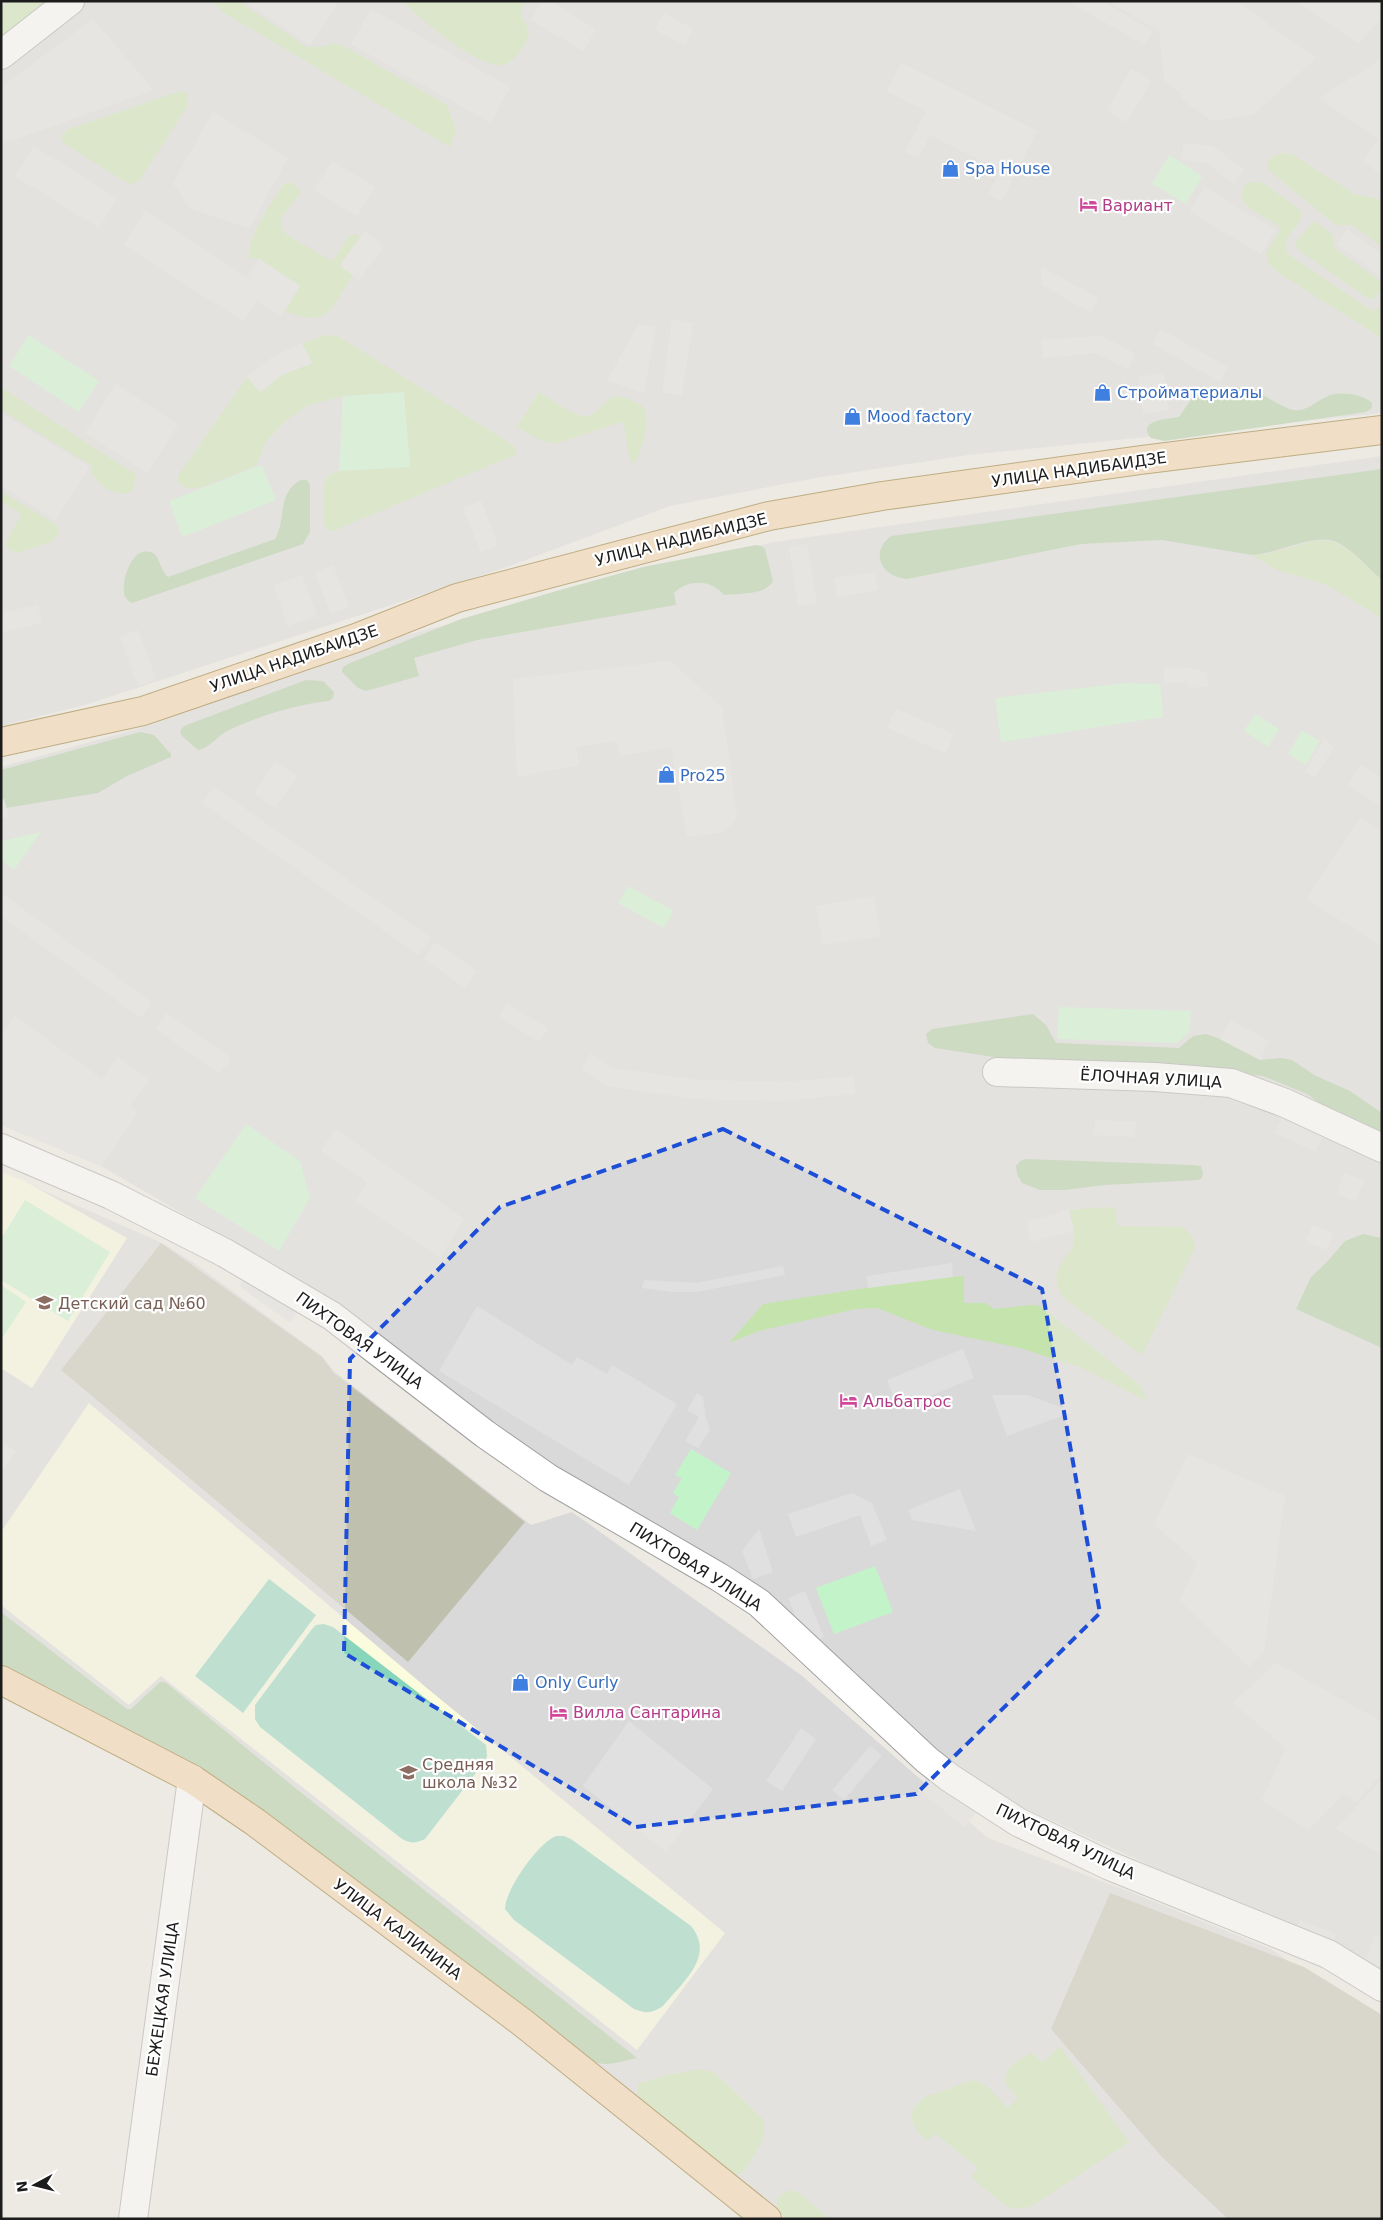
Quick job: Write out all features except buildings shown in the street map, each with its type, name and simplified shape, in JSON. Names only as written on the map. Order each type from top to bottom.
[{"type":"main road","name":"УЛИЦА НАДИБАИДЗЕ","points":[[1,742],[143,711],[356,638],[456,598],[769,516],[862,499],[962,484],[1382,430]]},
{"type":"main road","name":"УЛИЦА КАЛИНИНА","points":[[1,1680],[192,1779],[255,1822],[523,2023],[767,2219]]},
{"type":"street","points":[[1,55],[70,1]]},
{"type":"street","name":"ЁЛОЧНАЯ УЛИЦА","points":[[997,1072],[1155,1077],[1231,1083],[1285,1103],[1382,1148]]},
{"type":"street","name":"ПИХТОВАЯ УЛИЦА","points":[[1,1148],[120,1199],[225,1253],[322,1310],[485,1434],[548,1478],[703,1568],[759,1603],[927,1760],[958,1783],[1018,1822],[1110,1866],[1328,1954],[1382,1987]]},
{"type":"street","name":"БЕЖЕЦКАЯ УЛИЦА","points":[[133,2219],[192,1779]]},
{"type":"highlighted area","points":[[723,1129],[1042,1289],[1100,1613],[916,1794],[636,1827],[344,1653],[350,1359],[500,1207]]},
{"type":"shaded area","points":[[13,1],[1382,1],[1382,413],[968,455],[816,478],[670,506],[501,569],[85,705],[1,726],[1,10]]},
{"type":"shaded area","points":[[245,1],[332,1],[337,5],[310,45]]},
{"type":"shaded area","points":[[542,1],[550,1],[596,29],[583,51],[531,20]]},
{"type":"shaded area","points":[[1073,1],[1102,1],[1153,31],[1145,45],[1071,3]]},
{"type":"shaded area","points":[[1108,1],[1236,1],[1316,58],[1254,114],[1213,121],[1181,99],[1183,95],[1165,81],[1159,31]]},
{"type":"shaded area","points":[[1297,1],[1382,1],[1382,18],[1358,44]]},
{"type":"shaded area","points":[[371,9],[510,87],[491,123],[351,44]]},
{"type":"shaded area","points":[[664,13],[693,29],[685,45],[655,30]]},
{"type":"shaded area","points":[[93,19],[154,90],[11,141],[1,141],[1,87]]},
{"type":"shaded area","points":[[1382,59],[1382,175],[1363,161],[1379,139],[1319,98]]},
{"type":"shaded area","points":[[901,63],[1037,131],[1002,201],[989,194],[1000,170],[930,135],[918,158],[905,152],[926,111],[887,91]]},
{"type":"shaded area","points":[[1131,69],[1151,81],[1127,122],[1107,110]]},
{"type":"shaded area","points":[[213,112],[288,158],[249,228],[190,209],[173,183]]},
{"type":"shaded area","points":[[1183,143],[1213,146],[1244,170],[1234,184],[1206,163],[1182,160]]},
{"type":"shaded area","points":[[34,146],[117,198],[99,228],[15,176]]},
{"type":"shaded area","points":[[332,161],[375,187],[357,216],[314,190]]},
{"type":"shaded area","points":[[1205,187],[1275,230],[1261,254],[1190,212]]},
{"type":"shaded area","points":[[145,211],[247,277],[259,259],[300,286],[281,316],[256,301],[243,321],[124,245]]},
{"type":"shaded area","points":[[1347,229],[1382,254],[1382,277],[1337,244]]},
{"type":"shaded area","points":[[365,231],[384,246],[359,280],[340,265]]},
{"type":"shaded area","points":[[1042,267],[1098,298],[1091,313],[1041,284]]},
{"type":"shaded area","points":[[672,320],[693,323],[682,395],[662,392]]},
{"type":"shaded area","points":[[639,324],[656,327],[644,393],[607,380]]},
{"type":"shaded area","points":[[1160,329],[1228,367],[1220,382],[1153,344]]},
{"type":"shaded area","points":[[1101,336],[1136,354],[1128,369],[1096,353],[1043,358],[1041,340]]},
{"type":"shaded area","points":[[302,343],[312,363],[282,375],[260,392],[247,377],[274,356]]},
{"type":"shaded area","points":[[1164,373],[1169,410],[1143,414],[1138,377]]},
{"type":"shaded area","points":[[116,384],[178,425],[147,473],[85,433]]},
{"type":"shaded area","points":[[1,413],[89,467],[56,520],[1,486]]},
{"type":"shaded area","points":[[1382,456],[1382,1978],[1333,1949],[1007,1800],[933,1755],[884,1712],[555,1469],[390,1342],[282,1271],[101,1166],[1,1125],[1,767],[154,724],[375,643],[774,542]]},
{"type":"shaded area","points":[[481,501],[498,545],[481,552],[463,508]]},
{"type":"shaded area","points":[[807,544],[817,604],[798,606],[789,547]]},
{"type":"shaded area","points":[[333,565],[349,607],[331,614],[315,573]]},
{"type":"shaded area","points":[[875,572],[878,590],[837,597],[834,578]]},
{"type":"shaded area","points":[[302,575],[317,616],[288,626],[274,585]]},
{"type":"shaded area","points":[[38,605],[42,623],[1,632],[1,613]]},
{"type":"shaded area","points":[[138,630],[156,679],[138,686],[120,637]]},
{"type":"shaded area","points":[[670,661],[722,707],[737,816],[732,825],[723,832],[687,837],[671,747],[620,756],[616,741],[576,747],[579,765],[517,777],[513,679]]},
{"type":"shaded area","points":[[1163,667],[1190,668],[1207,673],[1208,686],[1189,688],[1188,681],[1165,684]]},
{"type":"shaded area","points":[[896,709],[954,734],[946,753],[887,728]]},
{"type":"shaded area","points":[[1324,740],[1334,747],[1315,777],[1305,771]]},
{"type":"shaded area","points":[[275,761],[297,776],[275,808],[254,793]]},
{"type":"shaded area","points":[[1361,765],[1382,778],[1382,807],[1348,785]]},
{"type":"shaded area","points":[[214,787],[431,938],[419,955],[202,803]]},
{"type":"shaded area","points":[[4,799],[9,817],[1,818],[1,800]]},
{"type":"shaded area","points":[[1360,818],[1382,832],[1382,946],[1306,899]]},
{"type":"shaded area","points":[[1,893],[152,1002],[141,1018],[1,916]]},
{"type":"shaded area","points":[[874,896],[881,936],[823,945],[816,906]]},
{"type":"shaded area","points":[[435,942],[477,971],[465,988],[424,959]]},
{"type":"shaded area","points":[[507,1003],[548,1029],[539,1042],[499,1016]]},
{"type":"shaded area","points":[[167,1013],[231,1058],[220,1074],[156,1029]]},
{"type":"shaded area","points":[[15,1016],[102,1079],[118,1057],[150,1080],[130,1105],[138,1112],[102,1166],[1,1125],[1,1034]]},
{"type":"shaded area","points":[[1231,1020],[1269,1041],[1260,1060],[1220,1039]]},
{"type":"shaded area","points":[[591,1053],[613,1068],[698,1080],[782,1082],[854,1076],[855,1094],[781,1101],[694,1099],[607,1086],[582,1069]]},
{"type":"shaded area","points":[[1283,1113],[1324,1132],[1315,1151],[1275,1133]]},
{"type":"shaded area","points":[[1095,1120],[1136,1122],[1135,1137],[1094,1135]]},
{"type":"shaded area","points":[[335,1129],[464,1219],[440,1257],[355,1202],[367,1182],[321,1151]]},
{"type":"shaded area","points":[[1,1172],[162,1243],[194,1263],[322,1356],[335,1372],[531,1525],[572,1512],[801,1675],[988,1838],[1125,1890],[1271,1949],[1350,2003],[1382,2219],[789,2219],[204,1764],[1,1661]]},
{"type":"shaded area","name":"Детский сад №60","points":[[1,1172],[24,1181],[127,1238],[32,1388],[1,1368]]},
{"type":"shaded area","points":[[1344,1173],[1364,1180],[1356,1201],[1337,1194]]},
{"type":"shaded area","points":[[1069,1210],[1074,1231],[1031,1242],[1026,1222]]},
{"type":"shaded area","points":[[1313,1225],[1333,1233],[1326,1250],[1306,1241]]},
{"type":"shaded area","points":[[161,1243],[322,1357],[333,1372],[525,1522],[408,1662],[61,1370]]},
{"type":"shaded area","points":[[952,1263],[953,1277],[868,1288],[867,1276]]},
{"type":"shaded area","points":[[783,1266],[785,1275],[696,1292],[672,1292],[642,1288],[644,1280],[696,1283]]},
{"type":"shaded area","points":[[246,1276],[297,1313],[290,1323],[239,1286]]},
{"type":"shaded area","points":[[477,1306],[572,1365],[577,1357],[607,1374],[612,1365],[677,1404],[629,1485],[439,1371]]},
{"type":"shaded area","points":[[963,1349],[974,1378],[898,1409],[887,1380]]},
{"type":"shaded area","points":[[697,1393],[703,1397],[705,1415],[710,1430],[698,1448],[685,1441],[699,1417],[687,1410]]},
{"type":"shaded area","points":[[992,1395],[1028,1395],[1073,1412],[1007,1436]]},
{"type":"shaded area","name":"Средняя школа №32","points":[[89,1403],[428,1689],[725,1933],[637,2050],[161,1676],[129,1705],[1,1605],[1,1532]]},
{"type":"shaded area","points":[[3,1443],[16,1451],[1,1473],[1,1446]]},
{"type":"shaded area","points":[[1188,1454],[1285,1496],[1264,1651],[1249,1667],[1180,1601],[1197,1562],[1154,1524]]},
{"type":"shaded area","points":[[960,1489],[976,1531],[912,1520],[908,1510]]},
{"type":"shaded area","points":[[852,1493],[872,1503],[887,1540],[871,1546],[860,1515],[796,1537],[788,1514]]},
{"type":"shaded area","points":[[759,1529],[773,1572],[753,1579],[742,1551]]},
{"type":"shaded area","points":[[805,1591],[824,1637],[807,1644],[788,1598]]},
{"type":"shaded area","points":[[1276,1663],[1382,1722],[1382,1773],[1356,1802],[1343,1794],[1309,1830],[1262,1800],[1286,1748],[1233,1703]]},
{"type":"shaded area","points":[[629,1721],[713,1789],[666,1852],[583,1786]]},
{"type":"shaded area","points":[[801,1728],[816,1739],[782,1791],[766,1781]]},
{"type":"shaded area","points":[[870,1746],[882,1755],[844,1800],[832,1790]]},
{"type":"shaded area","points":[[929,1776],[976,1813],[965,1827],[918,1790]]},
{"type":"shaded area","points":[[1382,1779],[1382,1855],[1336,1829]]},
{"type":"shaded area","points":[[1110,1893],[1304,1967],[1382,2015],[1382,2219],[1228,2219],[1161,2156],[1051,2029]]},
{"type":"shaded area","points":[[1300,1920],[1336,1934],[1330,1950],[1294,1935]]},
{"type":"shaded area","points":[[1375,1934],[1382,1937],[1382,1959],[1377,1974],[1363,1969]]},
{"type":"green space","points":[[7,1],[53,1],[1,41],[1,6]]},
{"type":"green space","points":[[213,1],[238,1],[307,47],[322,47],[333,43],[342,45],[447,105],[456,130],[450,147],[221,11]]},
{"type":"green space","points":[[403,1],[526,1],[521,9],[521,17],[526,24],[529,34],[523,47],[514,59],[506,64],[496,65],[483,61],[452,43]]},
{"type":"green space","points":[[181,91],[188,94],[187,107],[138,182],[129,184],[63,143],[61,136],[66,130]]},
{"type":"green space","points":[[1285,153],[1293,155],[1355,194],[1382,200],[1382,247],[1352,225],[1336,225],[1267,169],[1268,162],[1272,157]]},
{"type":"green space","points":[[1169,155],[1202,176],[1186,204],[1152,184]]},
{"type":"green space","points":[[290,182],[300,189],[300,194],[282,216],[282,229],[287,235],[330,260],[336,257],[349,235],[355,234],[360,237],[340,265],[353,275],[333,306],[320,316],[311,318],[285,311],[300,286],[259,259],[250,258],[252,240],[261,220],[284,184]]},
{"type":"green space","points":[[1247,183],[1265,184],[1301,211],[1299,222],[1287,242],[1288,254],[1368,308],[1374,311],[1382,304],[1382,338],[1277,272],[1269,264],[1266,253],[1279,232],[1279,226],[1250,209],[1242,197]]},
{"type":"green space","points":[[1313,222],[1316,222],[1333,235],[1334,248],[1380,281],[1382,287],[1375,298],[1369,299],[1297,249],[1295,243]]},
{"type":"green space","points":[[29,335],[99,381],[79,412],[9,366]]},
{"type":"green space","points":[[325,335],[338,336],[513,445],[517,450],[515,455],[333,531],[327,530],[324,524],[324,484],[329,475],[339,471],[410,467],[404,392],[343,396],[307,406],[284,422],[265,443],[256,466],[199,488],[187,488],[180,484],[178,476],[247,377],[261,392],[282,375],[312,363],[302,343]]},
{"type":"green space","points":[[1,387],[136,475],[133,489],[126,494],[107,490],[92,475],[92,466],[1,410]]},
{"type":"green space","points":[[1244,387],[1294,410],[1304,409],[1333,394],[1351,394],[1363,397],[1372,403],[1372,408],[1366,412],[1164,441],[1151,438],[1147,432],[1147,427],[1150,424],[1179,417],[1194,395],[1199,392],[1217,393]]},
{"type":"green space","points":[[404,392],[410,467],[339,471],[343,396]]},
{"type":"green space","points":[[539,392],[581,416],[591,415],[598,411],[609,399],[615,396],[624,397],[641,405],[646,413],[646,427],[635,463],[631,462],[624,425],[621,422],[558,443],[542,440],[517,427]]},
{"type":"green space","points":[[262,465],[276,500],[182,537],[169,501]]},
{"type":"green space","points":[[1382,469],[1382,580],[1349,550],[1337,542],[1328,540],[1307,541],[1252,555],[1162,540],[1081,544],[907,579],[890,574],[881,562],[881,549],[891,536]]},
{"type":"green space","points":[[301,480],[307,480],[310,485],[310,532],[303,544],[132,603],[126,599],[124,587],[127,572],[133,559],[138,554],[143,552],[153,553],[168,577],[275,539],[279,531],[288,492],[293,485]]},
{"type":"green space","points":[[1,491],[58,526],[59,533],[53,541],[18,553],[9,550],[5,545],[21,514],[1,502]]},
{"type":"green space","points":[[1317,540],[1336,542],[1352,553],[1382,580],[1382,618],[1327,585],[1277,570],[1252,555],[1266,554]]},
{"type":"green space","points":[[756,545],[765,549],[773,581],[769,586],[758,591],[724,595],[713,586],[693,583],[680,588],[674,593],[676,605],[477,640],[414,658],[419,676],[366,691],[358,688],[342,672],[343,667],[350,663],[461,619],[643,567]]},
{"type":"green space","points":[[306,680],[323,681],[334,692],[333,698],[329,701],[289,708],[251,721],[227,731],[202,749],[198,750],[182,736],[180,731],[184,726]]},
{"type":"green space","points":[[1126,683],[1160,684],[1163,717],[1001,742],[995,698]]},
{"type":"green space","points":[[1255,714],[1279,729],[1268,747],[1244,731]]},
{"type":"green space","points":[[1302,730],[1320,741],[1306,765],[1288,754]]},
{"type":"green space","points":[[140,732],[154,735],[171,754],[171,757],[127,776],[98,793],[6,808],[4,799],[1,800],[1,770]]},
{"type":"green space","points":[[41,832],[14,870],[1,860],[1,841]]},
{"type":"green space","points":[[628,886],[674,911],[664,928],[618,903]]},
{"type":"green space","points":[[1059,1007],[1191,1011],[1189,1032],[1177,1043],[1057,1039]]},
{"type":"green space","points":[[1033,1014],[1046,1025],[1056,1043],[1179,1048],[1193,1036],[1206,1034],[1220,1039],[1260,1060],[1281,1058],[1292,1060],[1316,1076],[1350,1091],[1382,1113],[1382,1139],[1343,1120],[1307,1094],[1263,1076],[1168,1066],[1000,1058],[935,1048],[928,1043],[926,1034],[932,1029]]},
{"type":"green space","points":[[246,1124],[300,1161],[310,1198],[279,1251],[195,1198]]},
{"type":"green space","points":[[1026,1159],[1193,1165],[1201,1166],[1203,1173],[1202,1178],[1198,1180],[1105,1185],[1064,1190],[1040,1190],[1022,1183],[1017,1174],[1016,1166],[1020,1161]]},
{"type":"green space","points":[[25,1200],[110,1252],[68,1321],[1,1280],[1,1239]]},
{"type":"green space","points":[[1106,1207],[1116,1209],[1117,1226],[1183,1227],[1191,1235],[1196,1246],[1142,1355],[1065,1299],[1057,1286],[1058,1271],[1074,1240],[1069,1210]]},
{"type":"green space","points":[[1363,1234],[1382,1238],[1382,1348],[1296,1309],[1311,1277],[1345,1241]]},
{"type":"green space","points":[[964,1276],[964,1303],[986,1303],[994,1309],[1031,1305],[1040,1306],[1140,1385],[1147,1401],[1082,1368],[1020,1348],[933,1330],[877,1308],[856,1309],[759,1331],[729,1343],[763,1304],[917,1280]]},
{"type":"green space","points":[[1,1285],[26,1302],[1,1340]]},
{"type":"green space","points":[[691,1449],[731,1473],[697,1530],[670,1513],[679,1497],[673,1493],[682,1478],[675,1475]]},
{"type":"green space","points":[[875,1566],[893,1612],[834,1634],[816,1588]]},
{"type":"green space","points":[[269,1579],[316,1615],[243,1713],[195,1676]]},
{"type":"green space","points":[[1,1612],[127,1709],[131,1709],[160,1682],[165,1682],[299,1791],[637,2058],[610,2064],[594,2062],[264,1812],[197,1767],[84,1706],[1,1665]]},
{"type":"green space","points":[[324,1624],[333,1627],[486,1745],[487,1756],[485,1761],[425,1839],[408,1842],[402,1839],[260,1727],[255,1719],[255,1705],[312,1629],[316,1625]]},
{"type":"green space","points":[[556,1836],[564,1836],[571,1839],[691,1926],[698,1937],[700,1948],[694,1969],[663,2006],[646,2012],[634,2009],[514,1920],[505,1909],[506,1901],[516,1879],[540,1848]]},
{"type":"green space","points":[[1060,2046],[1129,2142],[1032,2206],[1011,2208],[1004,2205],[971,2177],[978,2168],[935,2133],[928,2141],[922,2136],[914,2126],[912,2115],[918,2103],[924,2098],[972,2081],[985,2085],[1008,2108],[1018,2098],[1005,2084],[1009,2069],[1017,2061],[1032,2053],[1043,2063]]},
{"type":"green space","points":[[701,2069],[715,2073],[763,2119],[765,2126],[762,2141],[742,2174],[730,2175],[640,2102],[637,2089],[639,2083],[672,2074]]},
{"type":"green space","points":[[790,2190],[798,2192],[830,2219],[785,2219],[777,2210],[777,2202],[783,2193]]},
{"type":"place","name":"Spa House","points":[[951,168]]},
{"type":"place","name":"Вариант","points":[[1088,205]]},
{"type":"place","name":"Стройматериалы","points":[[1103,392]]},
{"type":"place","name":"Mood factory","points":[[853,416]]},
{"type":"place","name":"Pro25","points":[[666,775]]},
{"type":"place","name":"Детский сад №60","points":[[44,1303]]},
{"type":"place","name":"Альбатрос","points":[[849,1401]]},
{"type":"place","name":"Only Curly","points":[[521,1682]]},
{"type":"place","name":"Вилла Сантарина","points":[[559,1712]]},
{"type":"place","name":"Средняя школа №32","points":[[408,1773]]}]
